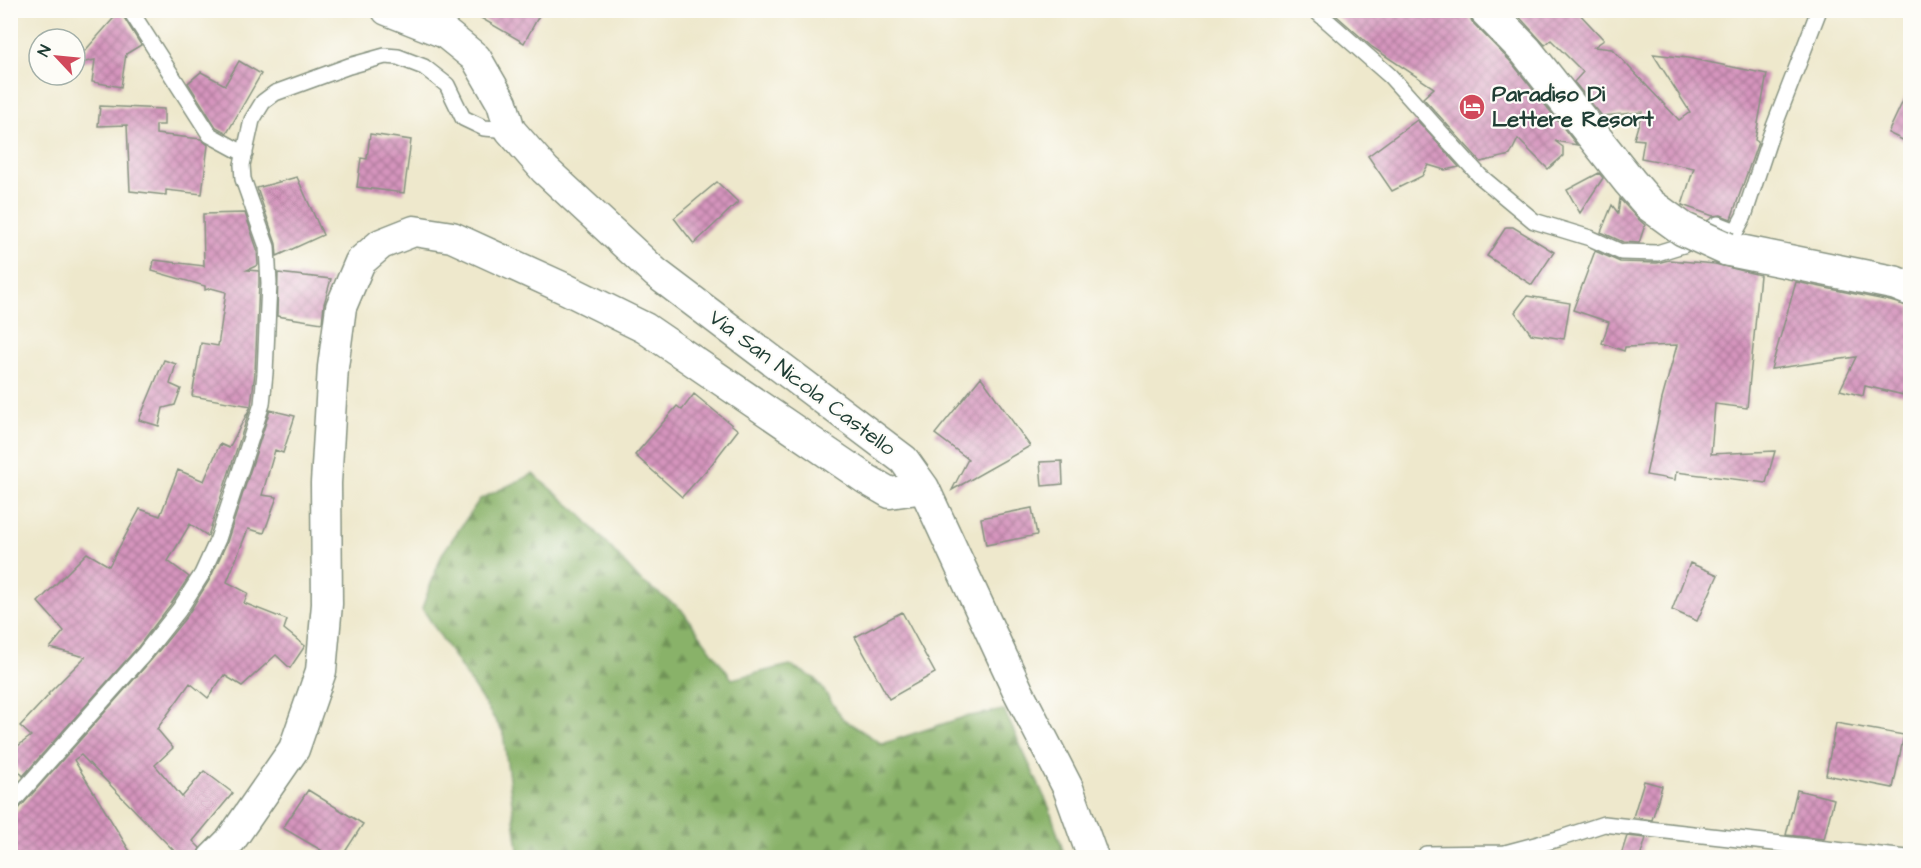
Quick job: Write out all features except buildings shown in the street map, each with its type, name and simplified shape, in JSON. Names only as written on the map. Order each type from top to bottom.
[{"type":"street","name":"Via San Nicola Castello","points":[[387,10],[445,33],[476,58],[502,104],[510,129],[545,170],[656,273],[904,460],[924,488],[1018,691],[1068,788],[1093,858]]},
{"type":"street","points":[[1486,10],[1526,51],[1650,205],[1683,229],[1727,249],[1894,283],[1911,289]]},
{"type":"street","points":[[213,858],[231,840],[294,749],[321,671],[327,604],[326,483],[333,367],[341,307],[360,262],[381,244],[414,231],[452,237],[645,328],[890,493],[924,488]]},
{"type":"lane","points":[[130,10],[210,135],[244,154]]},
{"type":"lane","points":[[1315,10],[1390,76],[1480,176],[1534,221],[1590,238],[1621,252],[1657,253],[1683,245],[1719,224],[1736,231],[1744,216],[1770,136],[1819,10]]},
{"type":"lane","points":[[10,805],[145,653],[202,574],[218,539],[261,404],[265,373],[268,255],[243,179],[242,165],[252,120],[263,102],[275,93],[349,66],[385,57],[398,57],[424,67],[447,85],[463,118],[484,128],[510,129]]},
{"type":"lane","points":[[1426,854],[1505,853],[1604,824],[1907,858]]},
{"type":"green space","points":[[533,474],[579,513],[640,580],[681,609],[732,679],[790,665],[816,679],[843,719],[882,744],[964,717],[1004,710],[1049,807],[1065,857],[519,857],[503,732],[422,608],[442,554],[480,499]]},
{"type":"place","name":"Paradiso Di Lettere Resort","points":[[1472,107]]}]
